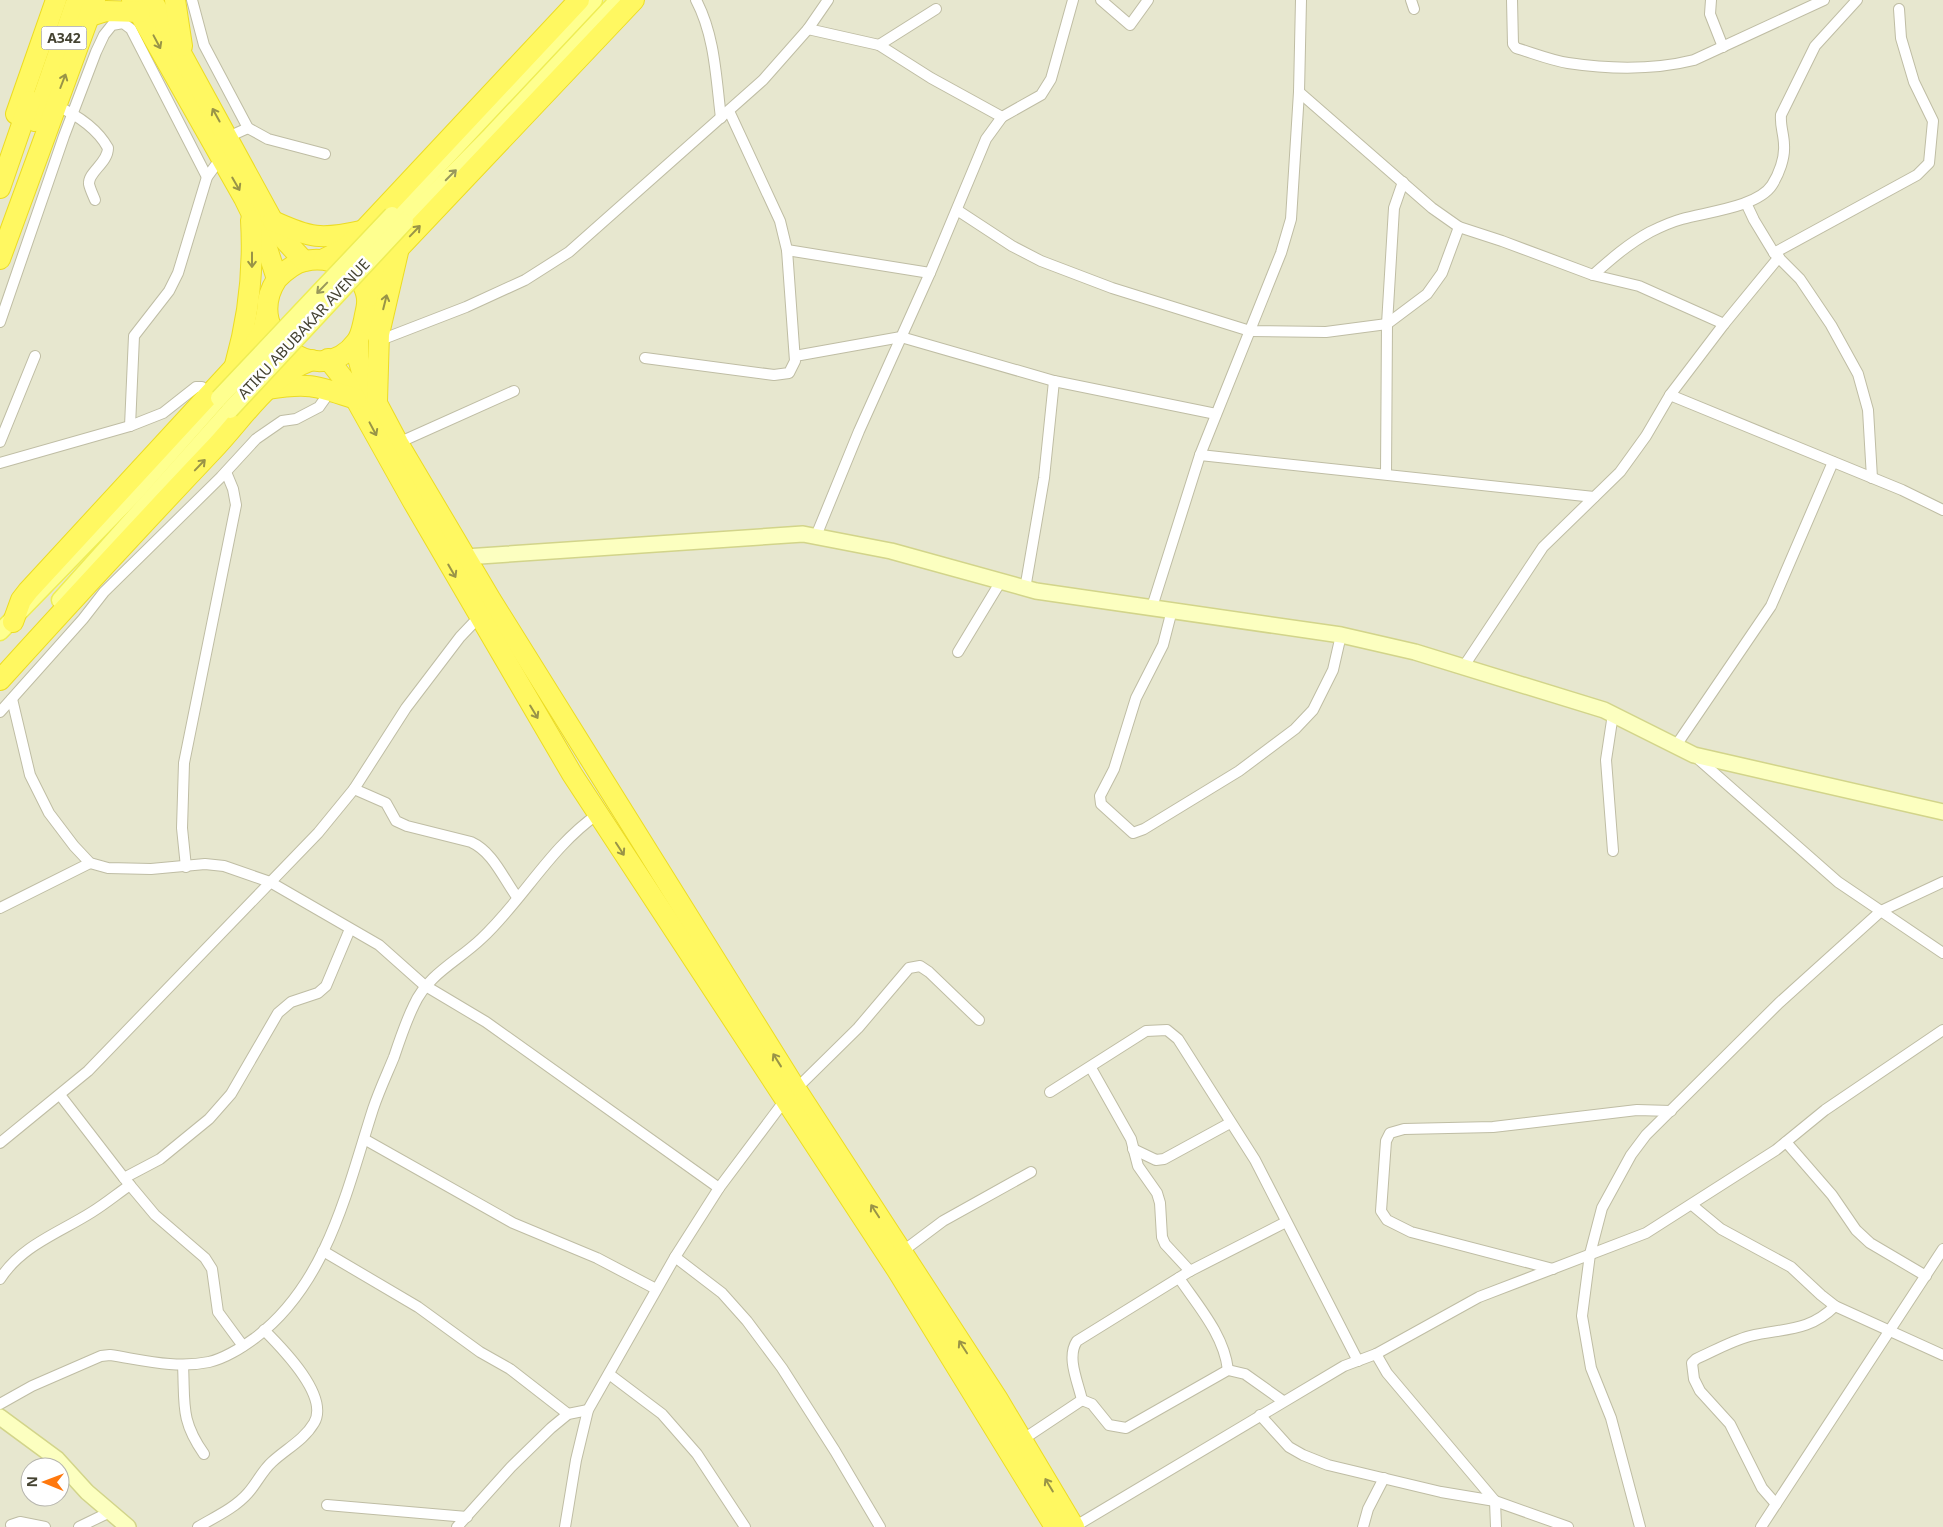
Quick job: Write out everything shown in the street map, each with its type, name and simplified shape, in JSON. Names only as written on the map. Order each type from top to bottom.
[{"type":"highway","points":[[46,0],[47,23]]},
{"type":"highway","points":[[0,157],[56,0]]},
{"type":"highway","name":"A342","points":[[0,227],[66,0]]},
{"type":"highway","points":[[175,0],[184,60]]},
{"type":"highway","points":[[235,367],[258,340],[267,311],[268,297],[277,279],[284,271],[304,261],[324,259],[344,249],[579,0]]},
{"type":"highway","points":[[634,0],[400,247],[376,275],[367,298],[366,310],[358,340],[360,368],[376,403],[398,443],[465,557],[791,1095]]},
{"type":"highway","points":[[142,4],[184,60],[286,243],[304,261]]},
{"type":"highway","points":[[0,259],[16,212],[64,109],[86,6],[106,11],[142,4]]},
{"type":"highway","points":[[142,4],[221,158],[251,211],[264,239],[277,279]]},
{"type":"highway","name":"A342","points":[[0,188],[45,73],[86,6]]},
{"type":"highway","points":[[6,627],[28,591],[90,527],[219,401],[235,367],[246,320],[253,263],[251,211]]},
{"type":"highway","points":[[273,221],[300,233],[319,237],[335,237],[363,230]]},
{"type":"highway","points":[[376,403],[378,341],[400,247]]},
{"type":"highway","points":[[324,259],[347,268],[354,274],[364,289],[367,298]]},
{"type":"highway","points":[[267,311],[271,328],[280,343],[292,354],[320,360],[339,371],[479,617],[598,814],[791,1095],[896,1256],[1022,1440],[1074,1527]]},
{"type":"highway","points":[[0,680],[217,446],[266,390],[294,367],[344,352],[358,340]]},
{"type":"highway","points":[[266,390],[298,384],[312,385],[356,398]]},
{"type":"highway","points":[[896,1256],[1055,1527]]},
{"type":"main road","name":"ATIKU ABUBAKAR AVENUE","points":[[0,667],[219,401],[398,218],[594,0]]},
{"type":"main road","name":"ATIKU ABUBAKAR AVENUE","points":[[398,218],[490,136],[618,0]]},
{"type":"street","points":[[192,0],[204,45],[248,128],[268,139],[325,154]]},
{"type":"street","points":[[644,358],[774,375],[789,373],[795,356],[787,250],[780,221],[725,114],[710,32],[706,17],[696,0]]},
{"type":"street","points":[[378,341],[466,307],[525,280],[569,252],[763,80],[808,29],[828,0]]},
{"type":"street","points":[[816,536],[859,431],[930,273],[986,139],[1002,116],[1042,95],[1051,79],[1073,0]]},
{"type":"street","points":[[1101,0],[1130,25],[1148,0]]},
{"type":"street","points":[[1152,607],[1200,455],[1281,253],[1290,219],[1299,92],[1301,0]]},
{"type":"street","points":[[1512,0],[1513,44],[1516,48],[1566,62],[1619,67],[1678,64],[1722,47],[1824,0]]},
{"type":"street","points":[[1711,0],[1710,14],[1722,47]]},
{"type":"street","points":[[1593,276],[1622,250],[1651,232],[1680,220],[1746,203],[1762,195],[1772,186],[1782,165],[1784,145],[1780,125],[1781,115],[1815,46],[1857,0]]},
{"type":"street","points":[[879,45],[936,9]]},
{"type":"street","points":[[1464,666],[1543,547],[1620,472],[1646,436],[1670,395],[1776,255],[1917,176],[1930,163],[1933,121],[1914,82],[1901,38],[1899,9]]},
{"type":"street","points":[[0,322],[36,218],[64,109],[104,35],[112,25],[123,23],[131,30],[207,177]]},
{"type":"street","points":[[808,29],[879,45],[931,78],[1002,116]]},
{"type":"street","points":[[1299,92],[1432,208],[1459,227],[1502,240],[1593,276],[1639,286],[1724,324]]},
{"type":"street","points":[[64,109],[103,139],[108,148],[106,159],[90,178],[89,184],[95,200]]},
{"type":"street","points":[[228,137],[248,128]]},
{"type":"street","points":[[130,426],[134,336],[169,291],[178,273],[207,177],[221,158]]},
{"type":"street","points":[[1386,474],[1387,324],[1394,208],[1403,182]]},
{"type":"street","points":[[1746,203],[1754,220],[1776,255],[1800,279],[1832,325],[1858,374],[1868,410],[1872,478]]},
{"type":"street","points":[[956,210],[1012,246],[1041,261],[1112,288],[1250,331],[1326,332],[1387,324],[1427,294],[1442,273],[1459,227]]},
{"type":"street","points":[[16,212],[36,218]]},
{"type":"street","points":[[787,250],[930,273]]},
{"type":"street","points":[[795,356],[901,337],[1054,381],[1216,414]]},
{"type":"street","points":[[0,442],[35,356]]},
{"type":"street","points":[[1025,589],[1044,478],[1054,381]]},
{"type":"street","points":[[0,463],[130,426],[163,413],[192,388],[202,387],[219,401]]},
{"type":"street","points":[[0,712],[83,619],[104,592],[269,428],[282,421],[307,414],[319,407],[331,390]]},
{"type":"street","points":[[398,443],[514,391]]},
{"type":"street","points":[[1670,395],[1872,478],[1943,510]]},
{"type":"street","points":[[1200,455],[1594,498]]},
{"type":"street","points":[[1674,747],[1771,606],[1833,462]]},
{"type":"street","points":[[186,867],[182,828],[184,764],[236,505],[233,488],[226,472]]},
{"type":"street","points":[[465,557],[769,535],[803,534],[816,536],[891,551],[1025,589],[1341,635],[1415,652],[1595,706],[1674,747],[1694,755],[1943,812]]},
{"type":"street","points":[[958,652],[1001,581]]},
{"type":"street","points":[[1172,610],[1163,644],[1136,698],[1114,769],[1100,796],[1101,804],[1133,833],[1144,829],[1239,771],[1295,729],[1313,710],[1333,670],[1341,635]]},
{"type":"street","points":[[0,1143],[95,1064],[318,833],[354,789],[406,708],[460,637],[479,617]]},
{"type":"street","points":[[12,698],[30,775],[49,813],[74,846],[90,863],[108,868],[151,870],[205,864],[224,866],[270,882],[379,945],[424,985],[486,1022],[719,1188]]},
{"type":"street","points":[[1613,714],[1606,760],[1613,851]]},
{"type":"street","points":[[1694,755],[1838,882],[1943,953]]},
{"type":"street","points":[[354,789],[386,803],[396,820],[406,826],[481,846],[490,856],[517,897]]},
{"type":"street","points":[[0,1404],[32,1386],[101,1356],[110,1355],[183,1364],[211,1361],[243,1346],[264,1330],[294,1300],[323,1251],[352,1184],[373,1107],[414,1004],[424,985],[482,939],[550,857],[583,824],[598,814]]},
{"type":"street","points":[[0,908],[90,863]]},
{"type":"street","points":[[1640,1527],[1610,1418],[1599,1394],[1586,1345],[1582,1301],[1590,1254],[1602,1208],[1631,1155],[1646,1136],[1779,1003],[1881,911],[1943,882]]},
{"type":"street","points":[[0,1279],[20,1256],[44,1238],[92,1213],[127,1182],[160,1159],[209,1119],[231,1094],[278,1013],[291,1002],[318,993],[326,986],[350,929]]},
{"type":"street","points":[[565,1527],[576,1460],[588,1410],[630,1332],[719,1188],[791,1095],[858,1028],[909,968],[920,966],[929,972],[979,1020]]},
{"type":"street","points":[[1050,1092],[1091,1068],[1146,1031],[1167,1030],[1178,1039],[1255,1160],[1358,1361]]},
{"type":"street","points":[[1074,1527],[1344,1366],[1376,1354],[1479,1297],[1646,1233],[1692,1205],[1786,1142],[1825,1110],[1943,1030]]},
{"type":"street","points":[[1091,1068],[1131,1139],[1138,1166],[1157,1193],[1160,1203],[1162,1237],[1165,1244],[1190,1271]]},
{"type":"street","points":[[60,1095],[155,1215],[205,1258],[212,1269],[218,1312],[243,1346]]},
{"type":"street","points":[[1553,1269],[1499,1256],[1447,1239],[1411,1232],[1387,1220],[1381,1212],[1386,1141],[1390,1133],[1404,1129],[1493,1127],[1638,1110],[1671,1111]]},
{"type":"street","points":[[1134,1149],[1156,1160],[1164,1159],[1230,1123]]},
{"type":"street","points":[[364,1140],[513,1223],[597,1258],[656,1289]]},
{"type":"street","points":[[1786,1142],[1832,1196],[1856,1230],[1870,1243],[1926,1276]]},
{"type":"street","points":[[896,1256],[943,1221],[1031,1172]]},
{"type":"street","points":[[1692,1205],[1721,1229],[1791,1267],[1821,1296],[1835,1306],[1943,1356]]},
{"type":"street","points":[[1082,1400],[1073,1361],[1073,1348],[1077,1341],[1190,1271],[1286,1222]]},
{"type":"street","points":[[1761,1527],[1943,1249]]},
{"type":"street","points":[[323,1251],[418,1308],[480,1352],[510,1369],[568,1414]]},
{"type":"street","points":[[675,1257],[722,1293],[771,1352],[835,1451],[880,1527]]},
{"type":"street","points":[[1179,1278],[1218,1336],[1226,1356],[1228,1370]]},
{"type":"street","points":[[1776,1504],[1762,1488],[1730,1424],[1700,1391],[1694,1379],[1692,1363],[1696,1358],[1749,1337],[1809,1325],[1823,1318],[1835,1306]]},
{"type":"street","points":[[198,1527],[240,1501],[270,1464],[306,1435],[315,1421],[317,1407],[312,1392],[290,1358],[264,1330]]},
{"type":"street","points":[[1376,1354],[1387,1373],[1495,1501],[1496,1527]]},
{"type":"street","points":[[183,1364],[185,1421],[192,1437],[204,1454]]},
{"type":"street","points":[[1082,1400],[1092,1404],[1109,1425],[1126,1428],[1228,1370],[1245,1374],[1283,1401]]},
{"type":"street","points":[[609,1374],[662,1414],[697,1454],[744,1527]]},
{"type":"street","points":[[1022,1440],[1082,1400]]},
{"type":"street","points":[[457,1527],[511,1467],[568,1414],[588,1410]]},
{"type":"street","points":[[1260,1415],[1289,1447],[1303,1455],[1328,1464],[1441,1492],[1495,1501],[1568,1527]]},
{"type":"street","points":[[0,1417],[57,1459],[87,1492],[128,1527]]},
{"type":"street","points":[[1362,1527],[1368,1509],[1384,1478]]},
{"type":"street","points":[[327,1505],[468,1517]]},
{"type":"street","points":[[79,1527],[110,1512]]},
{"type":"street","points":[[11,1525],[20,1522],[45,1527]]},
{"type":"shaded area","points":[[0,0],[1943,0],[1943,1527],[0,1527]]}]
